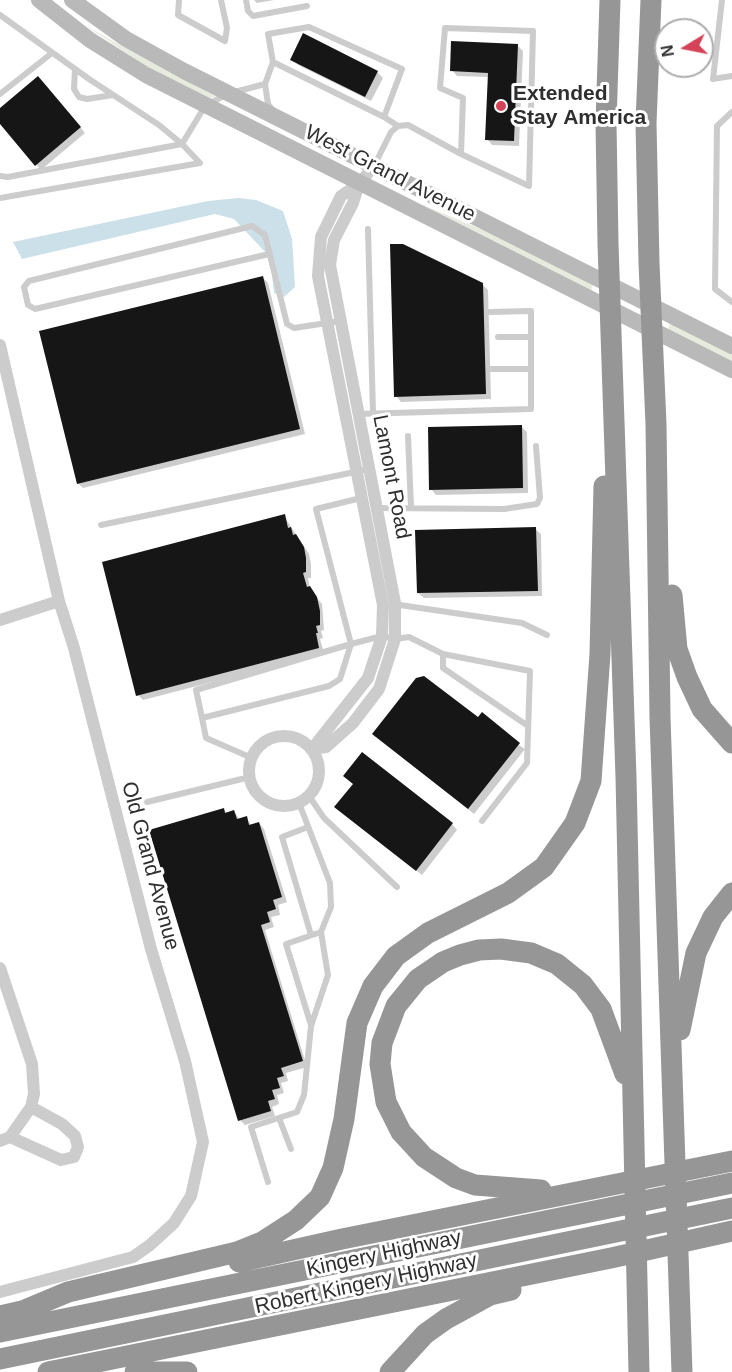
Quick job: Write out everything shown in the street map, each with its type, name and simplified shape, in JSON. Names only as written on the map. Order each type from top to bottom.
[{"type":"highway","points":[[610,0],[606,123],[608,244],[626,777],[639,1372]]},
{"type":"highway","points":[[651,0],[646,123],[649,263],[656,424],[660,717],[682,1372]]},
{"type":"highway","points":[[25,1310],[69,1293],[237,1252],[262,1242],[296,1220],[320,1197],[333,1167],[344,1119],[357,1023],[373,986],[396,956],[428,933],[508,893],[544,867],[575,823],[591,781],[600,654],[602,507],[613,399]]},
{"type":"highway","points":[[656,424],[667,489],[673,620],[677,649],[702,709],[732,743]]},
{"type":"highway","points":[[673,1084],[682,1017],[696,953],[713,917],[732,893]]},
{"type":"highway","points":[[578,1191],[475,1185],[440,1169],[412,1145],[392,1117],[382,1084],[382,1043],[396,1006],[418,979],[443,962],[460,955],[478,950],[501,949],[542,957],[571,974],[601,1010],[632,1095]]},
{"type":"highway","points":[[700,1167],[732,1155]]},
{"type":"highway","points":[[0,1316],[342,1239],[732,1161]]},
{"type":"highway","name":"Kingery Highway","points":[[0,1332],[732,1183]]},
{"type":"highway","name":"Robert Kingery Highway","points":[[0,1359],[732,1208]]},
{"type":"highway","points":[[48,1372],[610,1258],[732,1231]]},
{"type":"highway","points":[[390,1372],[425,1334],[465,1307],[490,1295],[557,1277],[610,1258]]},
{"type":"highway","points":[[682,1334],[693,1372]]},
{"type":"highway","points":[[135,1372],[187,1372]]},
{"type":"main road","name":"West Grand Avenue","points":[[39,0],[107,52],[205,106],[732,370]]},
{"type":"main road","name":"West Grand Avenue","points":[[72,0],[126,39],[227,94],[732,346]]},
{"type":"street","name":"Lamont Road","points":[[373,167],[359,184],[341,196],[321,237],[318,276],[361,498],[389,604]]},
{"type":"street","name":"Lamont Road","points":[[312,749],[326,747],[353,723],[379,689],[389,638],[389,604],[377,508],[330,265],[334,240],[353,203],[359,184]]},
{"type":"street","name":"Old Grand Avenue","points":[[0,345],[59,601],[74,648],[151,949],[185,1061],[202,1148],[191,1196],[174,1223],[150,1245],[133,1257],[0,1292]]},
{"type":"street","points":[[0,620],[59,601]]},
{"type":"street","name":"Lamont Road","points":[[312,749],[368,678],[389,638]]},
{"type":"street","points":[[279,736],[291,736],[312,749],[320,768],[315,788],[304,800],[288,806],[268,802],[259,796],[250,777],[252,758],[258,747],[279,736]]},
{"type":"street","points":[[0,968],[32,1064],[34,1094],[31,1107],[5,1139],[61,1160],[74,1157],[78,1147],[75,1136],[62,1124],[31,1107]]},
{"type":"lane","points":[[179,0],[178,15],[225,41],[227,28],[221,0]]},
{"type":"lane","points":[[246,0],[248,11],[253,16],[307,6]]},
{"type":"lane","points":[[722,0],[713,79],[732,76]]},
{"type":"lane","points":[[0,15],[159,125],[200,163],[0,198]]},
{"type":"lane","points":[[278,119],[268,104],[265,84],[273,62],[268,34],[309,27],[402,69],[384,117]]},
{"type":"lane","points":[[373,167],[391,132],[398,126],[408,125],[461,154],[529,186],[533,31],[445,28],[440,88],[463,98],[461,154]]},
{"type":"lane","points":[[0,94],[52,53]]},
{"type":"lane","points":[[273,62],[398,126]]},
{"type":"lane","points":[[75,69],[75,89],[79,97],[87,99],[113,95]]},
{"type":"lane","points":[[0,176],[8,177],[182,144],[205,106],[227,94],[265,84]]},
{"type":"lane","points":[[732,112],[717,126],[715,289],[732,302]]},
{"type":"lane","points":[[269,254],[35,309],[28,305],[24,287],[29,281],[252,226],[265,235],[287,324],[294,328],[340,321]]},
{"type":"lane","points":[[368,229],[373,413]]},
{"type":"lane","points":[[345,417],[358,413],[531,409],[531,311],[490,312]]},
{"type":"lane","points":[[498,337],[531,337]]},
{"type":"lane","points":[[490,369],[531,369]]},
{"type":"lane","points":[[408,436],[411,507]]},
{"type":"lane","points":[[377,508],[504,508],[537,504],[540,498],[536,446]]},
{"type":"lane","points":[[101,525],[369,469]]},
{"type":"lane","points":[[202,718],[329,686],[340,678],[351,644],[316,509],[361,498]]},
{"type":"lane","points":[[389,604],[522,623],[547,635]]},
{"type":"lane","points":[[252,758],[206,738],[196,690],[351,644],[409,637],[443,654],[530,670],[527,763],[482,820]]},
{"type":"lane","points":[[443,654],[443,668],[528,726]]},
{"type":"lane","points":[[341,713],[353,723]]},
{"type":"lane","points":[[147,802],[250,777]]},
{"type":"lane","points":[[268,1182],[251,1127],[297,1112],[304,1095],[311,1026],[328,975],[321,932],[331,907],[330,883],[308,827],[304,800]]},
{"type":"lane","points":[[304,800],[397,888]]},
{"type":"lane","points":[[308,827],[282,837],[311,935]]},
{"type":"lane","points":[[311,1026],[286,944],[321,932]]},
{"type":"lane","points":[[279,1118],[291,1149]]},
{"type":"shaded area","points":[[83,24],[215,96],[208,100],[160,75]]},
{"type":"shaded area","points":[[418,203],[490,233],[593,284],[591,292]]},
{"type":"shaded area","points":[[670,323],[732,354],[732,361],[668,330]]},
{"type":"water","points":[[238,198],[256,200],[283,211],[292,239],[295,287],[284,297],[274,293],[270,257],[234,219],[215,214],[22,259],[13,242],[208,201]]},
{"type":"building","points":[[303,33],[378,71],[365,97],[290,60]]},
{"type":"building","name":"Extended Stay America","points":[[451,41],[518,44],[514,141],[485,140],[488,73],[450,71]]},
{"type":"building","points":[[38,76],[81,127],[35,166],[0,124],[0,108]]},
{"type":"building","points":[[390,244],[403,244],[483,283],[486,394],[394,397]]},
{"type":"building","points":[[263,276],[300,429],[77,484],[39,331]]},
{"type":"building","points":[[522,425],[523,488],[429,490],[428,427]]},
{"type":"building","points":[[285,514],[288,528],[291,527],[293,535],[296,534],[304,547],[306,572],[303,573],[307,587],[310,586],[317,597],[320,611],[320,625],[316,626],[319,648],[136,696],[102,562]]},
{"type":"building","points":[[536,527],[538,591],[417,593],[415,530]]},
{"type":"building","points":[[424,676],[478,717],[482,712],[520,743],[468,809],[372,734],[416,678]]},
{"type":"building","points":[[362,752],[453,823],[416,871],[334,807],[353,784],[343,776]]},
{"type":"building","points":[[224,808],[225,813],[234,810],[237,819],[247,816],[249,825],[259,822],[282,897],[273,900],[276,909],[267,912],[270,922],[261,925],[303,1061],[281,1068],[284,1076],[277,1078],[280,1088],[272,1090],[275,1099],[268,1101],[271,1111],[238,1121],[149,830]]},
{"type":"place","name":"Extended Stay America","points":[[501,106]]}]
